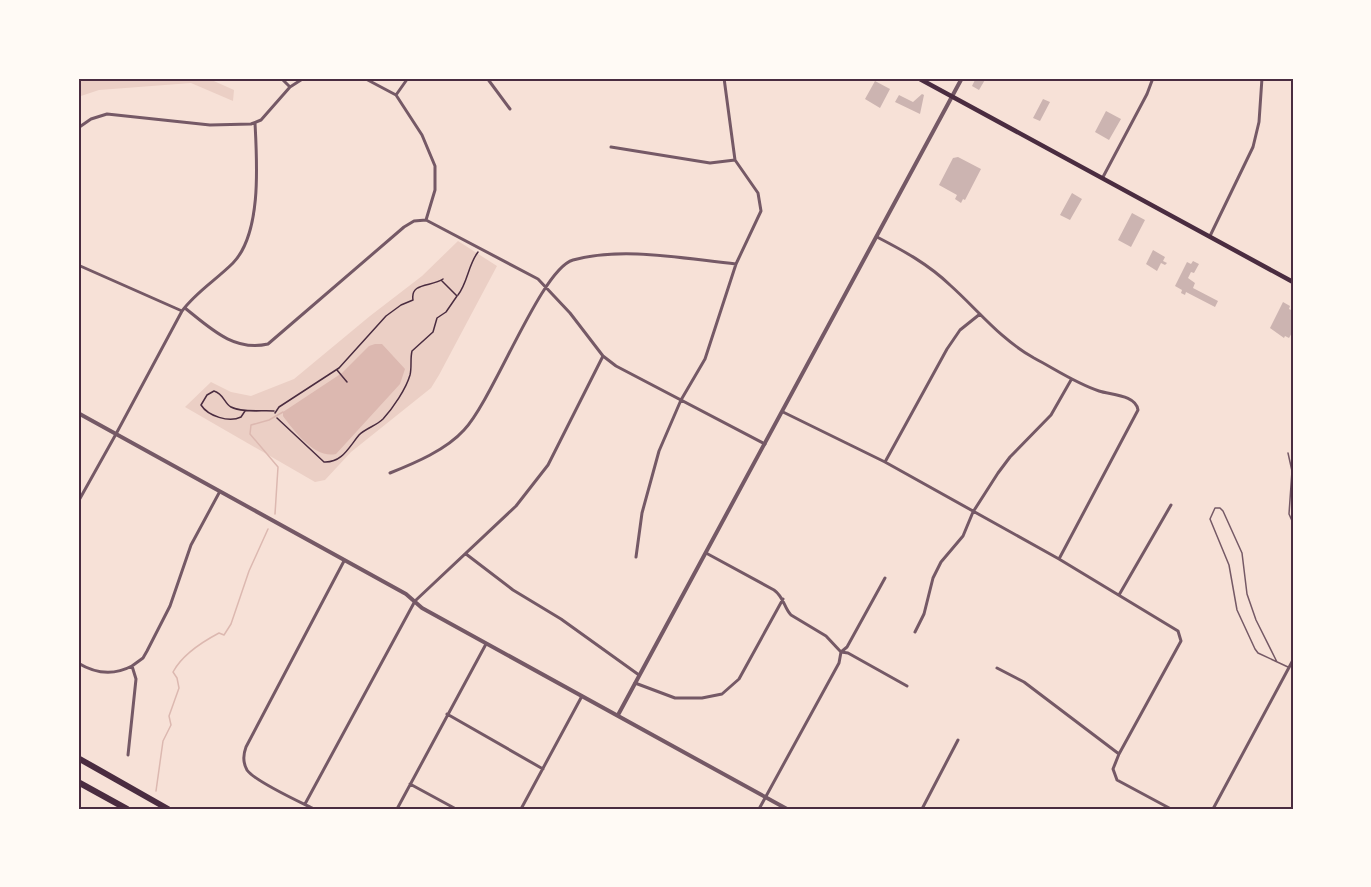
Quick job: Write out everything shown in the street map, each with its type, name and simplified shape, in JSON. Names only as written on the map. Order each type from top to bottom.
[{"type":"highway","points":[[78,758],[168,809]]},
{"type":"highway","points":[[78,782],[127,809]]},
{"type":"main road","points":[[918,78],[1293,282]]},
{"type":"street","points":[[281,78],[290,87]]},
{"type":"street","points":[[78,128],[99,116],[116,114],[210,125],[255,123],[264,117],[290,87],[304,78]]},
{"type":"street","points":[[364,78],[396,95],[422,135],[435,166],[435,190],[426,220]]},
{"type":"street","points":[[396,95],[408,78]]},
{"type":"street","points":[[487,78],[510,109]]},
{"type":"street","points":[[636,557],[642,513],[652,469],[681,400],[705,359],[736,264],[761,211],[758,193],[735,160],[724,78]]},
{"type":"street","points":[[618,715],[962,78]]},
{"type":"street","points":[[1102,179],[1147,94],[1153,78]]},
{"type":"street","points":[[1209,238],[1253,147],[1259,122],[1262,78]]},
{"type":"street","points":[[78,502],[117,435],[182,311],[231,264],[247,240],[258,178],[255,123]]},
{"type":"street","points":[[611,147],[719,164],[735,160]]},
{"type":"street","points":[[185,307],[207,327],[237,344],[250,346],[268,344],[404,227],[414,221],[426,220],[522,269],[546,286],[603,356],[616,366],[765,444]]},
{"type":"street","points":[[877,237],[925,264],[1015,346],[1072,380],[1098,391],[1136,402],[1138,410],[1059,559]]},
{"type":"street","points":[[390,473],[443,447],[463,431],[480,409],[546,286],[555,274],[571,260],[605,254],[661,256],[736,264]]},
{"type":"street","points":[[78,265],[182,311]]},
{"type":"street","points":[[885,462],[947,349],[960,330],[980,314]]},
{"type":"street","points":[[304,804],[415,601],[516,506],[543,472],[603,356]]},
{"type":"street","points":[[915,633],[924,614],[933,579],[941,562],[963,536],[972,512],[1010,457],[1051,415],[1072,380]]},
{"type":"street","points":[[783,412],[885,462],[1059,559],[1178,631],[1181,641],[1119,754],[1113,773],[1117,780],[1128,787],[1170,809]]},
{"type":"street","points":[[78,413],[219,493],[406,594],[422,608],[486,644],[787,809]]},
{"type":"street","points":[[78,663],[92,670],[109,673],[122,671],[137,663],[147,651],[170,606],[191,545],[219,493]]},
{"type":"street","points":[[1119,595],[1171,506]]},
{"type":"street","points":[[706,553],[768,587],[783,599],[787,612],[826,636],[841,652],[848,653],[907,686]]},
{"type":"street","points":[[466,554],[513,590],[561,619],[639,675]]},
{"type":"street","points":[[314,809],[252,776],[244,760],[246,747],[344,561]]},
{"type":"street","points":[[78,562],[79,567]]},
{"type":"street","points":[[759,809],[793,752],[839,663],[841,652],[847,647],[885,578]]},
{"type":"street","points":[[635,683],[675,698],[702,698],[722,694],[739,678],[783,599]]},
{"type":"street","points":[[397,809],[486,644]]},
{"type":"street","points":[[1213,809],[1293,660]]},
{"type":"street","points":[[128,755],[136,679],[132,666]]},
{"type":"street","points":[[998,668],[1024,682],[1119,754]]},
{"type":"street","points":[[521,809],[582,696]]},
{"type":"street","points":[[447,714],[543,769]]},
{"type":"street","points":[[922,809],[958,740]]},
{"type":"street","points":[[410,784],[456,809]]},
{"type":"lane","points":[[1288,453],[1292,471],[1289,514],[1293,523]]},
{"type":"lane","points":[[1277,662],[1256,620],[1247,594],[1242,552],[1223,511],[1215,508],[1210,519],[1229,565],[1237,610],[1258,653],[1289,668]]},
{"type":"path","points":[[277,418],[324,462],[329,463],[345,455],[363,431],[381,420],[402,391],[410,375],[412,351],[433,332],[437,318],[446,312],[466,285],[473,259],[478,252]]},
{"type":"path","points":[[244,411],[241,417],[232,420],[210,414],[201,405],[207,394],[214,391],[222,394],[231,407],[244,411],[275,412],[304,389],[337,369],[386,316],[412,300],[415,289],[442,280],[457,296]]},
{"type":"path","points":[[337,369],[347,382]]},
{"type":"shaded area","points":[[78,78],[207,78],[234,90],[233,101],[191,83],[99,90],[78,97]]},
{"type":"shaded area","points":[[458,241],[497,266],[439,375],[431,388],[351,452],[325,480],[315,482],[185,407],[211,382],[231,392],[251,396],[294,379],[422,276]]},
{"type":"shaded area","points":[[382,344],[405,369],[400,384],[336,454],[320,452],[299,436],[283,416],[283,412],[342,373],[369,346]]},
{"type":"building","points":[[976,78],[986,78],[979,90],[972,86]]},
{"type":"building","points":[[875,81],[890,89],[880,108],[865,99]]},
{"type":"building","points":[[922,94],[924,95],[920,114],[895,102],[899,95],[913,102]]},
{"type":"building","points":[[1043,99],[1050,102],[1040,121],[1033,118]]},
{"type":"building","points":[[1106,111],[1121,119],[1109,140],[1095,132]]},
{"type":"building","points":[[958,157],[981,169],[965,200],[963,199],[961,203],[955,199],[957,195],[939,185],[953,158]]},
{"type":"building","points":[[1072,193],[1082,199],[1070,220],[1060,215]]},
{"type":"building","points":[[1132,213],[1145,220],[1131,247],[1118,240]]},
{"type":"building","points":[[1153,250],[1165,257],[1163,261],[1167,263],[1165,265],[1161,263],[1157,271],[1146,264]]},
{"type":"building","points":[[1193,261],[1199,264],[1188,278],[1195,283],[1193,288],[1218,301],[1215,307],[1186,292],[1185,295],[1181,293],[1182,290],[1175,286],[1187,262],[1191,264]]},
{"type":"building","points":[[1283,302],[1293,311],[1293,331],[1289,338],[1285,336],[1284,338],[1270,328]]},
{"type":"waterway","points":[[275,514],[278,467],[250,434],[251,425],[269,420],[283,412]]},
{"type":"waterway","points":[[156,791],[163,741],[171,725],[169,716],[179,688],[173,672],[182,660],[199,645],[219,633],[224,635],[231,624],[249,571],[268,529]]}]
